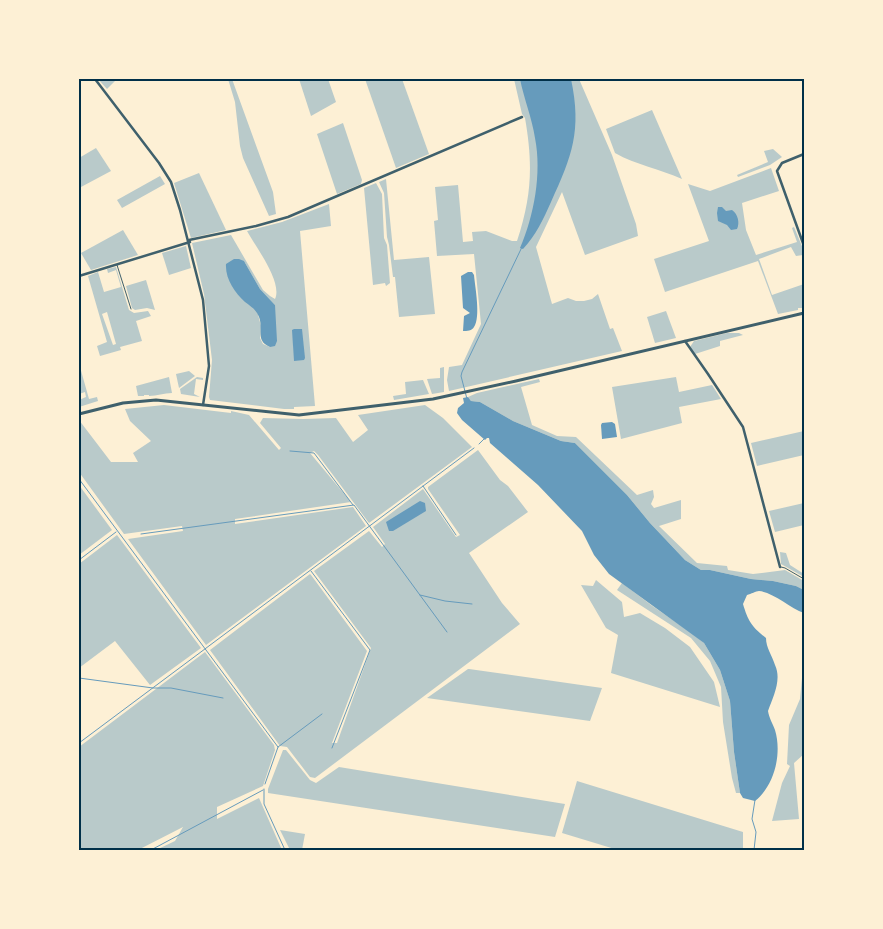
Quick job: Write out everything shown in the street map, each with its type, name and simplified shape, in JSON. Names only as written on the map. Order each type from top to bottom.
[{"type":"street","points":[[94,79],[164,170],[180,210],[203,300],[209,358],[203,405]]},
{"type":"street","points":[[79,276],[189,241],[256,226],[296,214],[522,117]]},
{"type":"street","points":[[804,154],[782,163],[778,171],[804,246]]},
{"type":"street","points":[[79,414],[123,403],[164,400],[299,416],[431,399],[804,313]]},
{"type":"street","points":[[684,341],[743,427],[780,567]]},
{"type":"lane","points":[[117,264],[130,309]]},
{"type":"lane","points":[[780,567],[785,568],[804,580]]},
{"type":"shaded area","points":[[98,79],[117,79],[107,89]]},
{"type":"shaded area","points":[[228,79],[232,79],[273,192],[276,214],[269,216],[243,158],[235,102]]},
{"type":"shaded area","points":[[299,79],[328,79],[336,102],[311,116]]},
{"type":"shaded area","points":[[365,79],[402,79],[429,154],[396,168]]},
{"type":"shaded area","points":[[514,79],[579,79],[612,155],[636,224],[638,236],[585,255],[562,192],[536,247],[552,304],[568,298],[584,301],[592,299],[598,294],[610,329],[613,328],[622,351],[449,391],[447,380],[449,367],[462,365],[481,324],[474,254],[437,256],[434,221],[438,220],[435,187],[458,185],[463,242],[473,241],[472,232],[486,231],[512,241],[517,241],[526,209],[530,165],[525,118],[522,114]]},
{"type":"shaded area","points":[[652,110],[682,179],[631,161],[615,153],[606,129]]},
{"type":"shaded area","points":[[343,123],[362,180],[361,184],[337,194],[317,134]]},
{"type":"shaded area","points":[[96,148],[111,171],[81,187],[79,184],[79,158]]},
{"type":"shaded area","points":[[773,149],[782,157],[770,165],[738,177],[737,175],[768,162],[764,151]]},
{"type":"shaded area","points":[[771,168],[779,191],[742,203],[746,230],[756,255],[797,242],[792,228],[794,227],[804,251],[803,255],[796,256],[791,247],[759,259],[772,295],[804,284],[804,308],[778,314],[758,261],[665,292],[654,259],[709,241],[688,184],[710,191]]},
{"type":"shaded area","points":[[199,173],[226,230],[191,238],[174,183]]},
{"type":"shaded area","points":[[160,176],[165,184],[122,208],[117,200]]},
{"type":"shaded area","points":[[386,179],[394,260],[429,257],[435,314],[399,317],[395,277],[393,277],[387,237],[384,193],[379,182]]},
{"type":"shaded area","points":[[376,183],[382,194],[384,238],[387,245],[390,283],[386,286],[385,283],[373,285],[364,188]]},
{"type":"shaded area","points":[[329,204],[331,226],[300,231],[315,406],[284,409],[210,400],[212,360],[204,294],[192,243],[231,235],[263,290],[275,299],[275,283],[272,274],[247,231],[282,222]],"holes":[[[244,261],[260,289],[275,305],[270,347],[263,344],[260,338],[261,326]]]},
{"type":"shaded area","points":[[123,230],[138,255],[91,270],[81,253]]},
{"type":"shaded area","points":[[186,246],[191,268],[169,275],[162,253]]},
{"type":"shaded area","points":[[116,267],[129,310],[134,313],[148,311],[151,316],[136,321],[142,341],[120,347],[121,350],[100,356],[97,346],[107,342],[88,276],[98,272],[104,292],[121,287],[116,270],[108,273],[107,269]],"holes":[[[107,312],[116,344],[113,345],[102,314]]]},
{"type":"shaded area","points":[[146,280],[155,310],[147,308],[135,310],[132,308],[126,286]]},
{"type":"shaded area","points":[[666,311],[676,338],[655,343],[647,317]]},
{"type":"shaded area","points":[[727,333],[743,335],[720,341],[720,346],[695,354],[690,347],[694,341]]},
{"type":"shaded area","points":[[80,367],[89,399],[97,397],[98,401],[79,407],[79,400],[86,397],[85,392],[79,394]]},
{"type":"shaded area","points":[[444,367],[444,392],[432,394],[427,379],[440,378],[440,368]]},
{"type":"shaded area","points":[[189,371],[195,376],[179,388],[176,374]]},
{"type":"shaded area","points":[[169,377],[172,393],[138,396],[136,386]]},
{"type":"shaded area","points":[[197,377],[203,378],[203,380],[196,379],[194,394],[200,397],[181,394],[180,389]]},
{"type":"shaded area","points":[[676,377],[679,392],[712,385],[721,399],[679,407],[682,423],[621,439],[612,387]]},
{"type":"shaded area","points":[[539,379],[540,382],[521,387],[532,425],[557,436],[576,437],[637,495],[653,490],[654,497],[651,504],[654,508],[681,500],[681,519],[659,526],[697,563],[727,566],[728,570],[753,574],[785,570],[804,581],[804,590],[796,586],[773,581],[701,570],[685,560],[627,495],[575,443],[561,441],[513,421],[480,402],[471,401],[468,397],[477,393]]},
{"type":"shaded area","points":[[423,380],[429,394],[394,400],[393,396],[406,394],[405,382]]},
{"type":"shaded area","points":[[164,405],[231,413],[231,411],[249,415],[279,450],[281,448],[260,423],[263,418],[336,418],[353,442],[368,430],[358,415],[425,405],[443,418],[472,447],[369,523],[318,455],[314,451],[310,453],[351,502],[235,519],[235,524],[353,507],[366,526],[206,645],[128,539],[183,531],[182,526],[124,534],[79,472],[79,420],[111,462],[138,462],[133,453],[151,441],[130,421],[125,409]]},
{"type":"shaded area","points":[[804,431],[804,455],[757,466],[751,443]]},
{"type":"shaded area","points":[[478,450],[500,480],[508,486],[528,512],[469,553],[502,603],[520,624],[315,778],[310,777],[287,747],[280,746],[210,650],[310,574],[367,651],[332,743],[337,743],[371,648],[314,571],[369,531],[382,547],[385,544],[373,527],[423,489],[456,537],[460,535],[428,487]]},
{"type":"shaded area","points":[[79,485],[112,530],[79,555]]},
{"type":"shaded area","points":[[804,503],[804,525],[775,532],[769,511]]},
{"type":"shaded area","points":[[117,535],[201,648],[150,685],[115,641],[79,668],[79,564]]},
{"type":"shaded area","points":[[780,552],[786,553],[790,565],[804,574],[804,577],[781,564]]},
{"type":"shaded area","points":[[596,580],[622,602],[624,617],[640,613],[665,628],[690,647],[714,682],[720,707],[611,673],[618,635],[606,628],[581,585],[593,586]]},
{"type":"shaded area","points":[[622,583],[704,643],[720,670],[730,701],[734,752],[740,793],[736,793],[732,778],[723,722],[721,687],[710,661],[691,638],[617,590]]},
{"type":"shaded area","points":[[205,652],[274,745],[275,750],[263,786],[217,807],[217,819],[259,798],[282,850],[156,850],[175,841],[183,827],[138,850],[79,850],[79,747]]},
{"type":"shaded area","points":[[804,657],[804,754],[794,763],[799,819],[772,821],[782,783],[790,766],[787,764],[789,725],[800,699]]},
{"type":"shaded area","points":[[468,669],[602,688],[590,721],[427,698]]},
{"type":"shaded area","points":[[283,750],[286,750],[310,780],[316,783],[339,767],[565,804],[555,837],[268,793]]},
{"type":"shaded area","points":[[577,781],[743,832],[743,850],[618,850],[562,833]]},
{"type":"shaded area","points":[[280,830],[305,834],[302,850],[290,850]]},
{"type":"water","points":[[520,79],[571,79],[575,114],[573,143],[565,171],[542,221],[523,249],[520,248],[533,208],[538,165],[534,131]]},
{"type":"water","points":[[718,207],[722,207],[726,211],[732,210],[736,214],[738,219],[737,229],[731,230],[727,225],[718,221]]},
{"type":"water","points":[[234,259],[244,261],[260,289],[275,305],[277,341],[275,346],[270,347],[262,341],[257,313],[231,285],[227,275],[226,264]]},
{"type":"water","points":[[472,272],[474,275],[477,316],[473,328],[469,331],[463,331],[464,316],[470,313],[463,308],[461,276]]},
{"type":"water","points":[[302,329],[304,360],[294,361],[292,330]]},
{"type":"water","points":[[468,397],[471,401],[480,402],[513,421],[561,441],[575,443],[627,495],[685,560],[701,570],[773,581],[796,586],[804,590],[804,613],[770,594],[759,591],[747,595],[743,604],[751,623],[766,638],[778,677],[768,711],[777,739],[777,758],[768,786],[755,801],[743,798],[740,793],[734,752],[730,701],[720,670],[704,643],[609,574],[594,555],[582,531],[538,485],[490,443],[489,438],[485,440],[462,420],[457,413],[458,408],[464,403],[463,398]]},
{"type":"water","points":[[612,422],[615,424],[617,437],[602,439],[602,423]]},
{"type":"water","points":[[420,501],[425,503],[426,511],[393,531],[389,531],[386,522]]},
{"type":"waterway","points":[[467,399],[461,376],[462,372],[522,247]]},
{"type":"waterway","points":[[479,444],[484,439]]},
{"type":"waterway","points":[[79,743],[474,448]]},
{"type":"waterway","points":[[290,451],[314,453],[353,505]]},
{"type":"waterway","points":[[79,479],[278,747]]},
{"type":"waterway","points":[[423,486],[456,535]]},
{"type":"waterway","points":[[141,534],[354,505],[447,632]]},
{"type":"waterway","points":[[79,560],[116,532]]},
{"type":"waterway","points":[[311,571],[370,650],[332,748]]},
{"type":"waterway","points":[[420,595],[445,601],[472,604]]},
{"type":"waterway","points":[[79,678],[153,688],[171,688],[223,698]]},
{"type":"waterway","points":[[265,784],[278,747],[322,714]]},
{"type":"waterway","points":[[264,789],[264,804],[285,850]]},
{"type":"waterway","points":[[151,850],[263,790]]},
{"type":"waterway","points":[[754,850],[756,832],[752,819],[755,800]]}]
